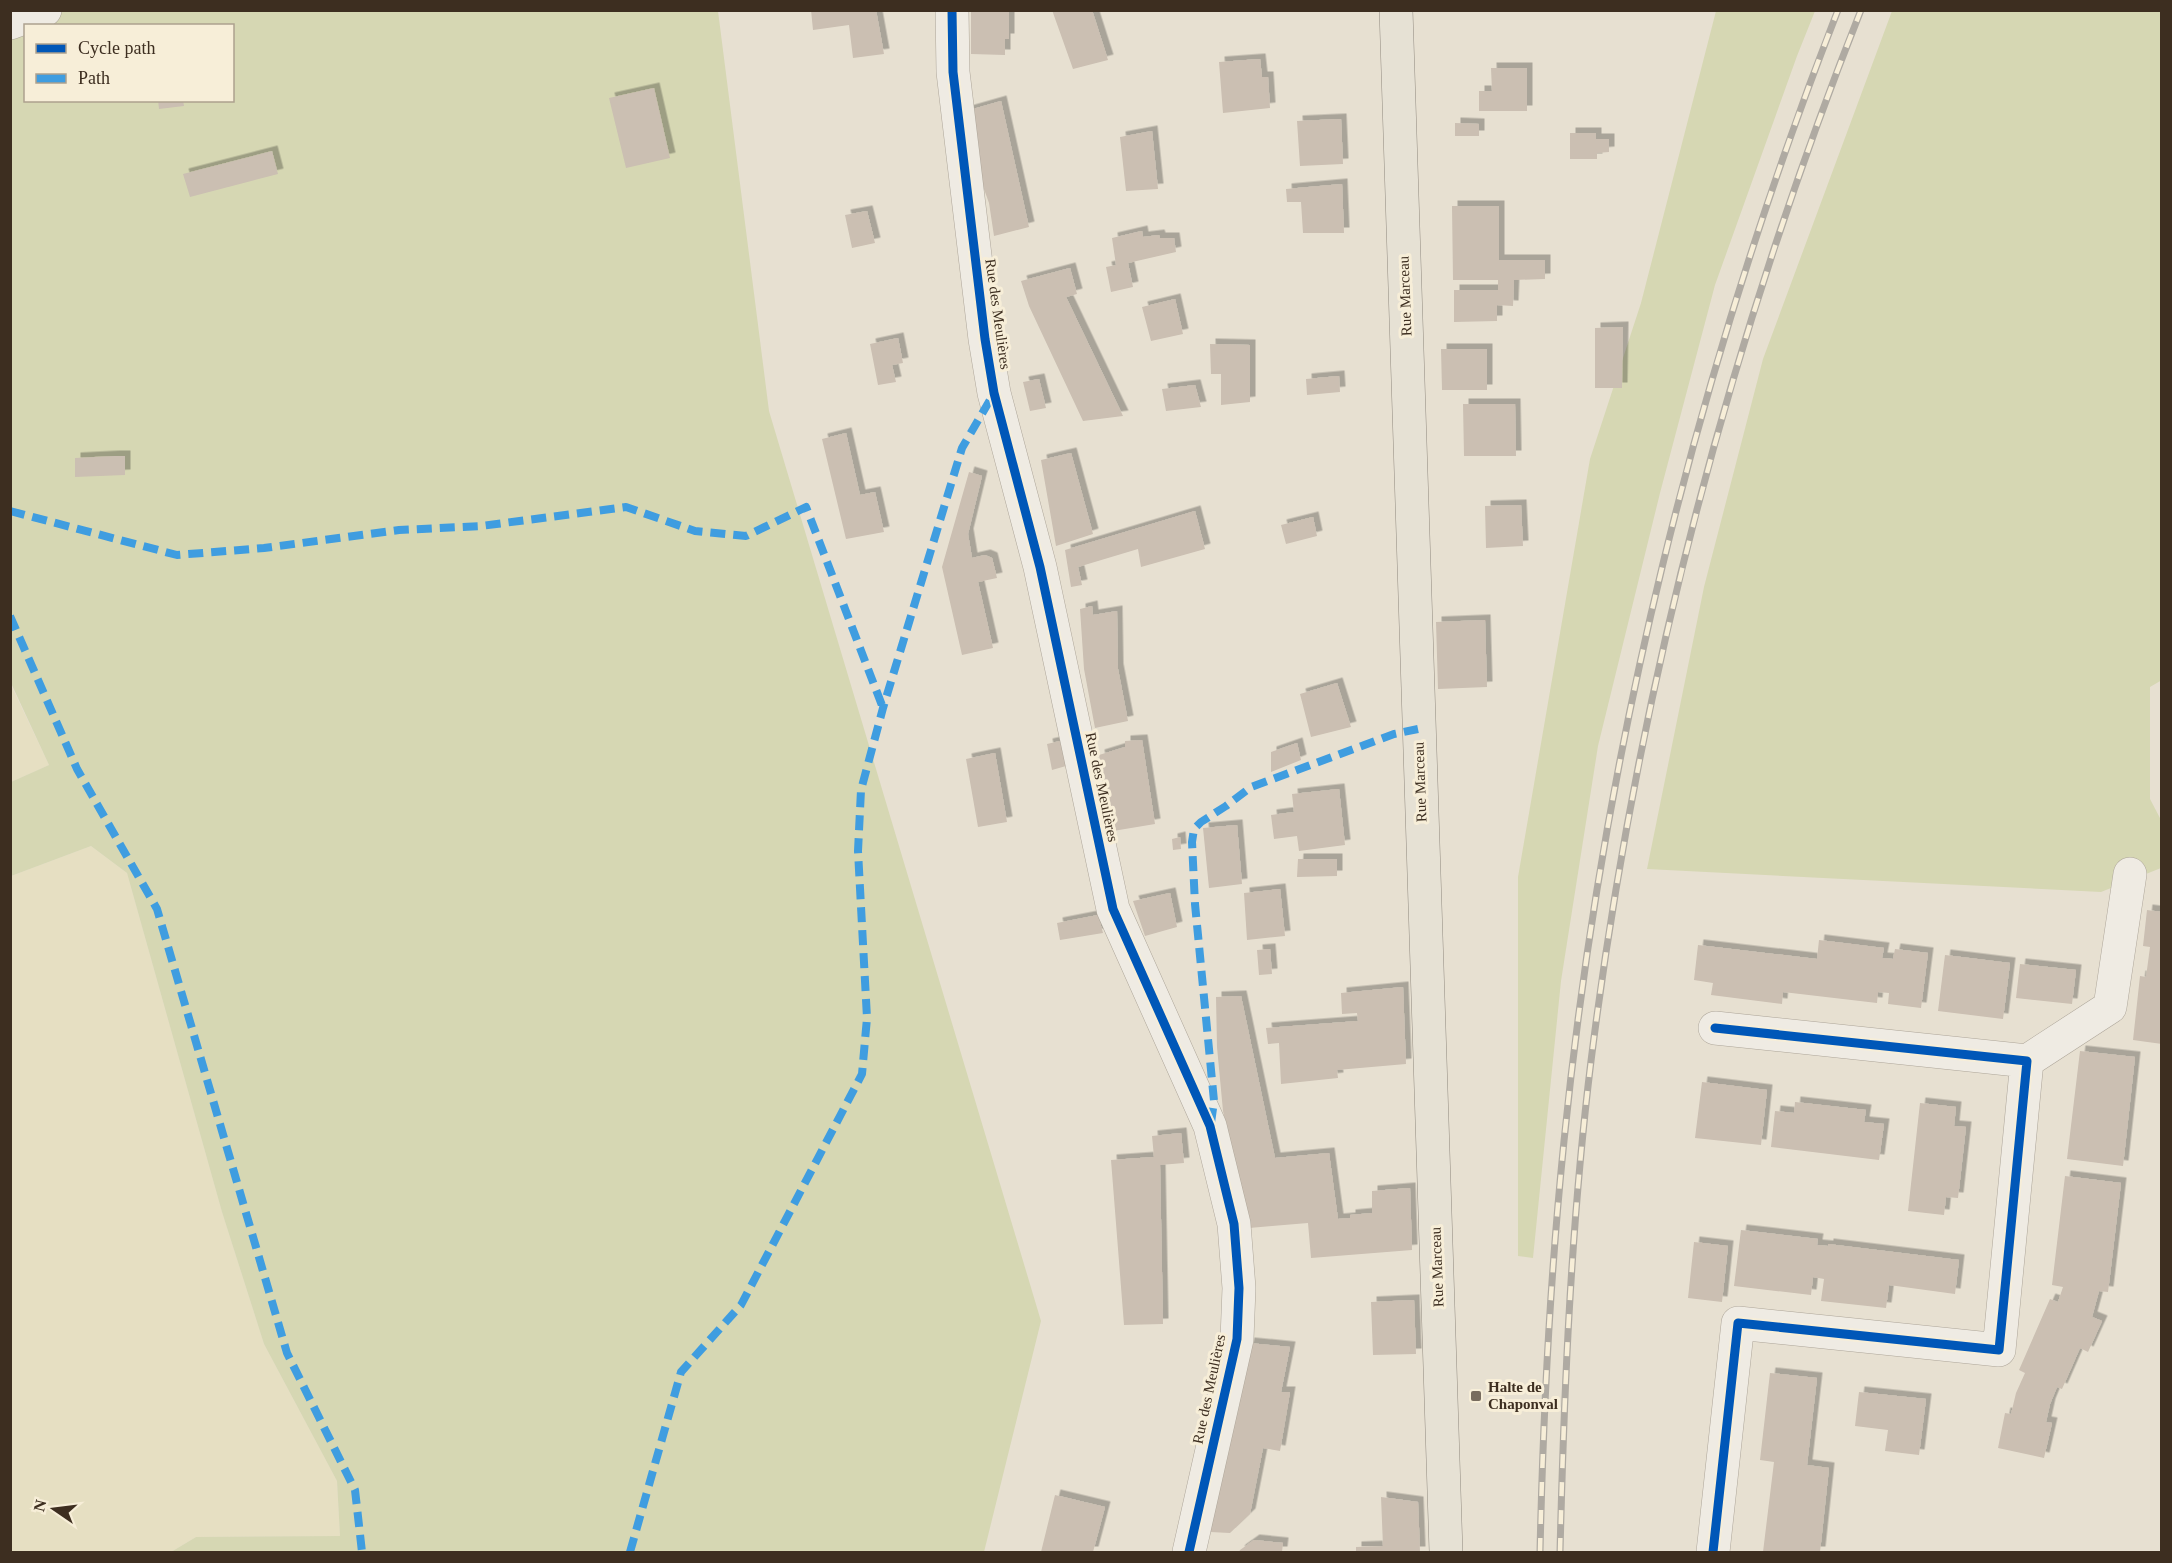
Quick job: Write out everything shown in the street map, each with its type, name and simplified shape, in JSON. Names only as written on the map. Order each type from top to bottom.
[{"type":"main road","name":"Rue Marceau","points":[[1396,10],[1446,1552]]},
{"type":"street","points":[[10,22],[45,10]]},
{"type":"street","name":"Rue des Meulières","points":[[952,10],[953,72],[983,328],[992,382],[1040,567],[1113,909],[1210,1126],[1234,1224],[1239,1288],[1237,1339],[1189,1552]]},
{"type":"street","points":[[1715,1028],[2027,1061],[2110,1007],[2130,874]]},
{"type":"street","points":[[1713,1552],[1738,1323],[1999,1350],[2027,1061]]},
{"type":"shaded area","points":[[10,683],[49,765],[11,782],[10,782]]},
{"type":"shaded area","points":[[91,846],[127,873],[222,1212],[264,1344],[337,1481],[340,1536],[196,1537],[171,1552],[11,1552],[11,876]]},
{"type":"green space","points":[[11,11],[718,11],[769,411],[1041,1321],[984,1552],[171,1552],[196,1537],[340,1536],[337,1481],[264,1344],[222,1212],[127,873],[91,846],[11,876],[11,782],[49,765],[11,683]]},
{"type":"green space","points":[[1716,11],[1815,11],[1715,285],[1660,493],[1598,746],[1561,981],[1533,1258],[1518,1256],[1518,877],[1590,459],[1641,303]]},
{"type":"green space","points":[[1892,11],[2161,11],[2162,680],[2150,687],[2150,799],[2161,820],[2161,868],[2101,892],[1647,869],[1704,587],[1763,359]]},
{"type":"building","points":[[811,10],[876,10],[884,54],[853,58],[849,25],[813,30]]},
{"type":"building","points":[[971,10],[1009,10],[1009,39],[1005,39],[1005,55],[971,54]]},
{"type":"building","points":[[1052,10],[1092,10],[1108,60],[1073,69]]},
{"type":"building","points":[[1260,59],[1262,77],[1268,77],[1270,108],[1223,113],[1219,62]]},
{"type":"building","points":[[1491,68],[1527,68],[1527,111],[1479,111],[1479,91],[1492,91]]},
{"type":"building","points":[[654,88],[670,158],[626,168],[609,98]]},
{"type":"building","points":[[1001,101],[1029,227],[994,236],[989,203],[975,164],[966,111]]},
{"type":"building","points":[[158,102],[183,102],[184,106],[159,109]]},
{"type":"building","points":[[1341,119],[1343,164],[1300,166],[1297,121]]},
{"type":"building","points":[[1455,123],[1479,124],[1479,136],[1455,136]]},
{"type":"building","points":[[1152,131],[1158,189],[1126,191],[1120,137]]},
{"type":"building","points":[[1570,133],[1596,133],[1596,139],[1609,139],[1609,152],[1597,153],[1597,159],[1570,159]]},
{"type":"building","points":[[272,151],[278,174],[190,197],[183,174]]},
{"type":"building","points":[[1342,184],[1344,233],[1303,233],[1301,202],[1287,202],[1286,189]]},
{"type":"building","points":[[1452,206],[1499,206],[1499,260],[1545,260],[1545,279],[1514,280],[1513,306],[1497,305],[1497,321],[1454,322],[1454,290],[1498,290],[1498,280],[1453,280]]},
{"type":"building","points":[[867,211],[875,243],[852,248],[845,215]]},
{"type":"building","points":[[1142,231],[1143,237],[1159,235],[1160,238],[1174,238],[1176,252],[1128,263],[1133,287],[1111,292],[1106,267],[1116,265],[1112,238]]},
{"type":"building","points":[[1070,268],[1077,294],[1066,297],[1123,416],[1083,421],[1029,306],[1021,281]]},
{"type":"building","points":[[1175,299],[1183,334],[1151,341],[1142,307]]},
{"type":"building","points":[[1623,327],[1622,388],[1595,388],[1595,328]]},
{"type":"building","points":[[898,338],[903,363],[892,365],[896,382],[878,385],[870,344]]},
{"type":"building","points":[[1210,344],[1250,345],[1250,402],[1221,405],[1221,374],[1211,374]]},
{"type":"building","points":[[1441,349],[1487,349],[1487,390],[1442,390]]},
{"type":"building","points":[[1339,376],[1340,392],[1307,395],[1306,379]]},
{"type":"building","points":[[1039,379],[1046,408],[1030,411],[1023,382]]},
{"type":"building","points":[[1195,385],[1201,407],[1166,411],[1162,389]]},
{"type":"building","points":[[1463,404],[1515,404],[1516,456],[1464,456]]},
{"type":"building","points":[[846,433],[860,495],[875,492],[884,532],[846,539],[822,439]]},
{"type":"building","points":[[1071,453],[1093,534],[1056,546],[1041,460]]},
{"type":"building","points":[[125,456],[125,475],[75,477],[75,458]]},
{"type":"building","points":[[969,472],[982,476],[968,534],[972,558],[985,555],[992,558],[997,578],[978,582],[993,648],[962,655],[942,567]]},
{"type":"building","points":[[1521,505],[1523,546],[1486,548],[1485,506]]},
{"type":"building","points":[[1195,511],[1205,549],[1141,567],[1138,549],[1078,567],[1082,585],[1071,587],[1065,550]]},
{"type":"building","points":[[1313,517],[1317,536],[1286,544],[1281,525]]},
{"type":"building","points":[[1092,606],[1093,615],[1117,611],[1118,669],[1128,721],[1095,728],[1084,669],[1080,609]]},
{"type":"building","points":[[1485,620],[1487,687],[1438,689],[1436,622]]},
{"type":"building","points":[[1337,683],[1351,727],[1311,737],[1300,694]]},
{"type":"building","points":[[1142,740],[1155,824],[1113,831],[1099,755],[1125,747],[1125,741]]},
{"type":"building","points":[[1060,741],[1066,766],[1052,770],[1047,744]]},
{"type":"building","points":[[1297,743],[1301,760],[1271,772],[1271,752]]},
{"type":"building","points":[[995,753],[1007,822],[978,827],[966,759]]},
{"type":"building","points":[[1339,789],[1345,845],[1299,851],[1297,836],[1274,839],[1271,815],[1294,812],[1292,794]]},
{"type":"building","points":[[1237,825],[1242,884],[1209,888],[1203,828]]},
{"type":"building","points":[[1180,837],[1181,849],[1173,850],[1172,839]]},
{"type":"building","points":[[1298,859],[1337,859],[1337,876],[1297,877]]},
{"type":"building","points":[[1280,889],[1285,936],[1247,940],[1244,893]]},
{"type":"building","points":[[1170,893],[1177,927],[1145,936],[1133,901]]},
{"type":"building","points":[[2147,910],[2162,912],[2162,1044],[2133,1040],[2140,976],[2146,977],[2150,947],[2143,946]]},
{"type":"building","points":[[1098,915],[1103,933],[1060,940],[1057,923]]},
{"type":"building","points":[[1819,940],[1884,948],[1882,958],[1893,959],[1895,949],[1928,953],[1921,1008],[1888,1004],[1889,993],[1878,992],[1877,1003],[1783,992],[1782,1004],[1711,995],[1713,983],[1694,980],[1698,945],[1817,959]]},
{"type":"building","points":[[1270,949],[1272,974],[1259,975],[1257,950]]},
{"type":"building","points":[[1945,955],[2010,963],[2003,1019],[1938,1011]]},
{"type":"building","points":[[2020,964],[2076,970],[2072,1004],[2016,998]]},
{"type":"building","points":[[1403,987],[1406,1064],[1337,1070],[1338,1078],[1281,1084],[1279,1043],[1268,1044],[1266,1028],[1358,1021],[1357,1013],[1342,1014],[1341,993]]},
{"type":"building","points":[[1241,996],[1275,1158],[1329,1153],[1338,1219],[1350,1218],[1350,1215],[1372,1213],[1372,1191],[1410,1188],[1412,1250],[1311,1258],[1308,1223],[1249,1228],[1223,1111],[1217,1047],[1216,997]]},
{"type":"building","points":[[2080,1051],[2135,1057],[2123,1166],[2067,1159]]},
{"type":"building","points":[[1702,1082],[1767,1090],[1761,1145],[1695,1138]]},
{"type":"building","points":[[1795,1102],[1866,1110],[1864,1122],[1884,1124],[1879,1160],[1771,1147],[1775,1111],[1794,1113]]},
{"type":"building","points":[[1920,1103],[1956,1107],[1954,1126],[1966,1127],[1958,1198],[1946,1197],[1944,1215],[1908,1211]]},
{"type":"building","points":[[1181,1133],[1184,1163],[1160,1165],[1163,1324],[1124,1325],[1111,1160],[1154,1157],[1152,1136]]},
{"type":"building","points":[[2065,1176],[2121,1183],[2108,1292],[2099,1291],[2092,1317],[2102,1321],[2088,1352],[2080,1348],[2062,1389],[2057,1387],[2046,1422],[2052,1423],[2044,1458],[1998,1448],[2005,1413],[2011,1414],[2016,1393],[2025,1373],[2019,1370],[2050,1299],[2058,1302],[2063,1287],[2052,1285]]},
{"type":"building","points":[[1741,1230],[1818,1239],[1817,1245],[1828,1246],[1828,1244],[1959,1260],[1955,1294],[1889,1285],[1886,1308],[1821,1301],[1824,1279],[1813,1277],[1811,1295],[1734,1286]]},
{"type":"building","points":[[1694,1242],[1728,1246],[1722,1302],[1688,1298]]},
{"type":"building","points":[[1414,1300],[1416,1354],[1373,1355],[1371,1302]]},
{"type":"building","points":[[1249,1343],[1290,1347],[1281,1392],[1290,1392],[1280,1451],[1263,1448],[1250,1514],[1230,1533],[1210,1532]]},
{"type":"building","points":[[1770,1373],[1817,1378],[1807,1465],[1829,1468],[1820,1552],[1763,1552],[1774,1462],[1760,1460]]},
{"type":"building","points":[[1859,1392],[1926,1399],[1919,1455],[1885,1451],[1888,1430],[1855,1426]]},
{"type":"building","points":[[1055,1495],[1105,1507],[1093,1552],[1041,1552]]},
{"type":"building","points":[[1381,1497],[1418,1502],[1420,1552],[1356,1552],[1356,1547],[1383,1546]]},
{"type":"building","points":[[1254,1540],[1283,1543],[1282,1552],[1239,1552]]},
{"type":"railway","points":[[1540,1552],[1548,1346],[1564,1141],[1581,996],[1603,852],[1630,709],[1662,566],[1699,425],[1741,285],[1787,147],[1838,10]]},
{"type":"railway","points":[[1560,1552],[1570,1306],[1578,1184],[1591,1061],[1610,927],[1633,793],[1661,660],[1693,527],[1729,396],[1769,266],[1813,137],[1861,10]]},
{"type":"marked path","points":[[630,1552],[681,1372],[741,1305],[862,1074],[867,1018],[858,851],[861,790],[883,708],[962,448],[994,393]]},
{"type":"marked path","points":[[10,511],[177,555],[264,548],[399,530],[481,526],[626,507],[695,531],[746,536],[806,507],[883,708]]},
{"type":"marked path","points":[[10,616],[77,769],[157,909],[287,1353],[355,1490],[362,1552]]},
{"type":"marked path","points":[[1211,1123],[1214,1101],[1195,904],[1192,842],[1194,829],[1251,787],[1394,734],[1418,729]]},
{"type":"cycle path","points":[[952,10],[953,72],[985,339],[994,393],[1040,567],[1113,909],[1210,1126],[1234,1224],[1239,1288],[1237,1339],[1189,1552]]},
{"type":"cycle path","points":[[1713,1552],[1738,1323],[1999,1350],[2027,1061],[1715,1028]]},
{"type":"place","name":"Halte de Chaponval","points":[[1476,1396]]}]
